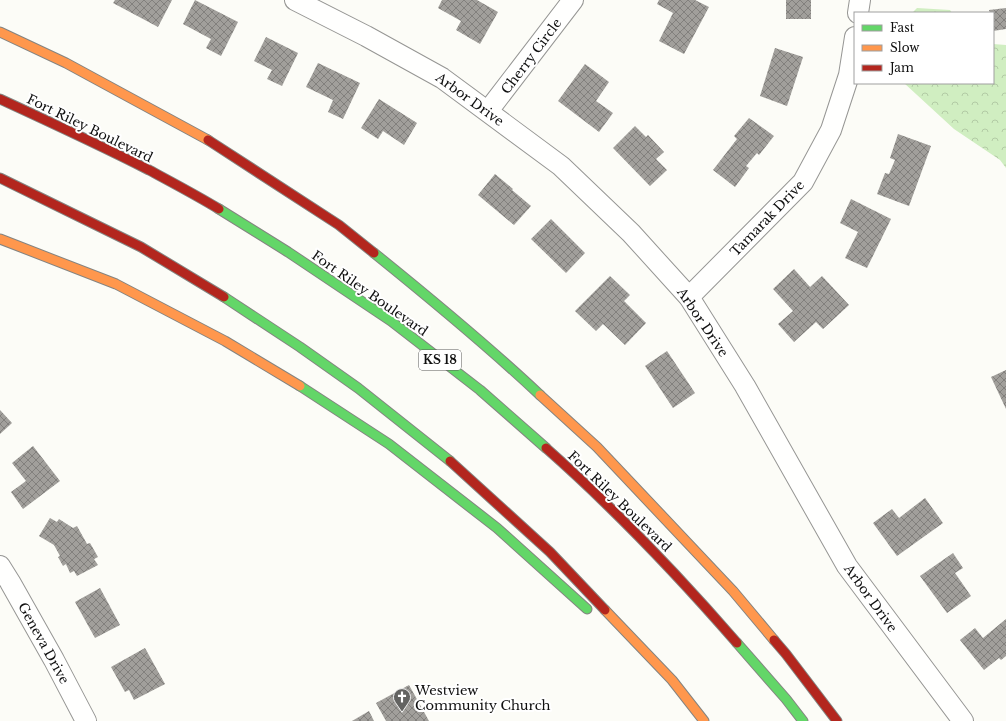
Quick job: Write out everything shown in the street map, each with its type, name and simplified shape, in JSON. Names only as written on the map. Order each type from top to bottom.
[{"type":"highway","points":[[0,32],[66,63],[205,138],[339,225],[417,288],[507,364],[597,447],[733,591],[786,654],[837,721]]},
{"type":"highway","name":"Fort Riley Boulevard","points":[[0,99],[123,157],[200,197],[288,252],[390,321],[480,390],[564,464],[638,535],[693,593],[786,699],[803,721]]},
{"type":"highway","points":[[0,178],[141,247],[232,302],[358,388],[456,466],[550,552],[672,680],[704,721]]},
{"type":"highway","points":[[0,239],[116,284],[225,341],[306,389],[389,444],[497,528],[593,614]]},
{"type":"highway","points":[[612,630],[672,680]]},
{"type":"street","name":"Arbor Drive","points":[[295,0],[366,36],[442,78],[561,166],[631,233],[689,297],[745,386],[847,566],[963,721]]},
{"type":"street","name":"Cherry Circle","points":[[488,111],[573,0]]},
{"type":"street","points":[[858,12],[860,0]]},
{"type":"street","name":"Tamarak Drive","points":[[689,297],[804,182],[831,130],[849,75],[854,43]]},
{"type":"street","name":"Geneva Drive","points":[[0,566],[54,660],[86,721]]},
{"type":"green space","points":[[917,8],[950,10],[951,12],[913,12]]},
{"type":"green space","points":[[994,44],[1006,45],[1006,168],[1000,160],[954,129],[905,84],[994,84]]},
{"type":"building","points":[[115,0],[172,0],[158,27],[113,3]]},
{"type":"building","points":[[195,0],[238,22],[221,56],[206,48],[211,39],[183,24]]},
{"type":"building","points":[[442,0],[477,0],[498,12],[480,44],[456,30],[461,21],[438,8]]},
{"type":"building","points":[[659,0],[695,0],[709,7],[684,54],[659,41],[673,13],[657,4]]},
{"type":"building","points":[[786,0],[811,0],[811,19],[786,19]]},
{"type":"building","points":[[1006,8],[1006,29],[994,31],[994,12],[990,12],[989,10]]},
{"type":"building","points":[[266,37],[298,53],[282,86],[267,79],[272,70],[254,61]]},
{"type":"building","points":[[775,48],[803,57],[787,106],[760,96]]},
{"type":"building","points":[[318,63],[360,83],[343,119],[328,112],[333,100],[306,87]]},
{"type":"building","points":[[585,64],[609,82],[596,101],[613,113],[599,132],[558,101]]},
{"type":"building","points":[[379,99],[417,123],[404,145],[383,131],[378,139],[361,128]]},
{"type":"building","points":[[749,118],[774,136],[759,155],[757,153],[746,166],[749,168],[735,187],[713,170],[737,139],[734,136]]},
{"type":"building","points":[[635,126],[646,137],[648,135],[664,152],[656,159],[667,170],[650,186],[613,148]]},
{"type":"building","points":[[898,134],[931,146],[909,206],[877,194],[885,173],[889,174],[895,160],[890,158]]},
{"type":"building","points":[[495,174],[531,206],[514,225],[478,195]]},
{"type":"building","points":[[851,199],[891,219],[867,268],[845,258],[858,232],[840,223]]},
{"type":"building","points":[[551,219],[585,253],[566,273],[531,239]]},
{"type":"building","points":[[794,269],[810,287],[822,276],[849,305],[823,329],[816,322],[794,342],[778,324],[793,311],[773,289]]},
{"type":"building","points":[[610,276],[630,295],[624,301],[646,323],[625,345],[603,324],[596,331],[575,311]]},
{"type":"building","points":[[667,351],[695,393],[673,408],[645,366]]},
{"type":"building","points":[[1006,370],[1006,409],[991,377]]},
{"type":"building","points":[[0,410],[12,423],[0,434]]},
{"type":"building","points":[[33,446],[60,481],[23,509],[11,492],[26,481],[12,463]]},
{"type":"building","points":[[925,498],[943,523],[897,556],[873,523],[892,509],[899,518]]},
{"type":"building","points":[[50,518],[57,522],[59,519],[73,528],[77,526],[87,544],[90,543],[98,557],[94,559],[98,565],[77,576],[74,571],[70,573],[66,564],[63,566],[54,545],[39,536]]},
{"type":"building","points":[[953,553],[963,568],[955,573],[971,596],[947,613],[920,576]]},
{"type":"building","points":[[100,588],[120,625],[95,638],[75,602]]},
{"type":"building","points":[[1006,619],[1006,656],[1001,660],[999,658],[984,670],[960,640],[975,628],[983,638]]},
{"type":"building","points":[[145,648],[165,684],[134,700],[129,690],[125,692],[111,667]]},
{"type":"building","name":"Westview Community Church","points":[[409,685],[429,721],[386,721],[376,703]]},
{"type":"building","points":[[369,711],[374,721],[352,721]]},
{"type":"traffic: fast","points":[[219,209],[288,252],[391,321],[480,390],[546,448]]},
{"type":"traffic: fast","points":[[374,253],[458,322],[540,395]]},
{"type":"traffic: fast","points":[[224,297],[300,347],[358,388],[450,461]]},
{"type":"traffic: fast","points":[[300,386],[389,444],[497,528],[587,609]]},
{"type":"traffic: fast","points":[[737,643],[786,699],[803,721]]},
{"type":"traffic: slow","points":[[0,32],[66,63],[208,140]]},
{"type":"traffic: slow","points":[[0,239],[116,284],[225,341],[300,386]]},
{"type":"traffic: slow","points":[[540,395],[597,447],[733,591],[774,640]]},
{"type":"traffic: slow","points":[[605,610],[672,680],[704,721]]},
{"type":"traffic: jam","points":[[0,99],[149,170],[219,209]]},
{"type":"traffic: jam","points":[[208,140],[339,225],[374,253]]},
{"type":"traffic: jam","points":[[0,178],[141,247],[224,297]]},
{"type":"traffic: jam","points":[[546,448],[596,494],[644,542],[737,643]]},
{"type":"traffic: jam","points":[[450,461],[550,552],[605,610]]},
{"type":"traffic: jam","points":[[774,640],[837,721]]},
{"type":"place","name":"Westview Community Church","points":[[402,712]]}]
